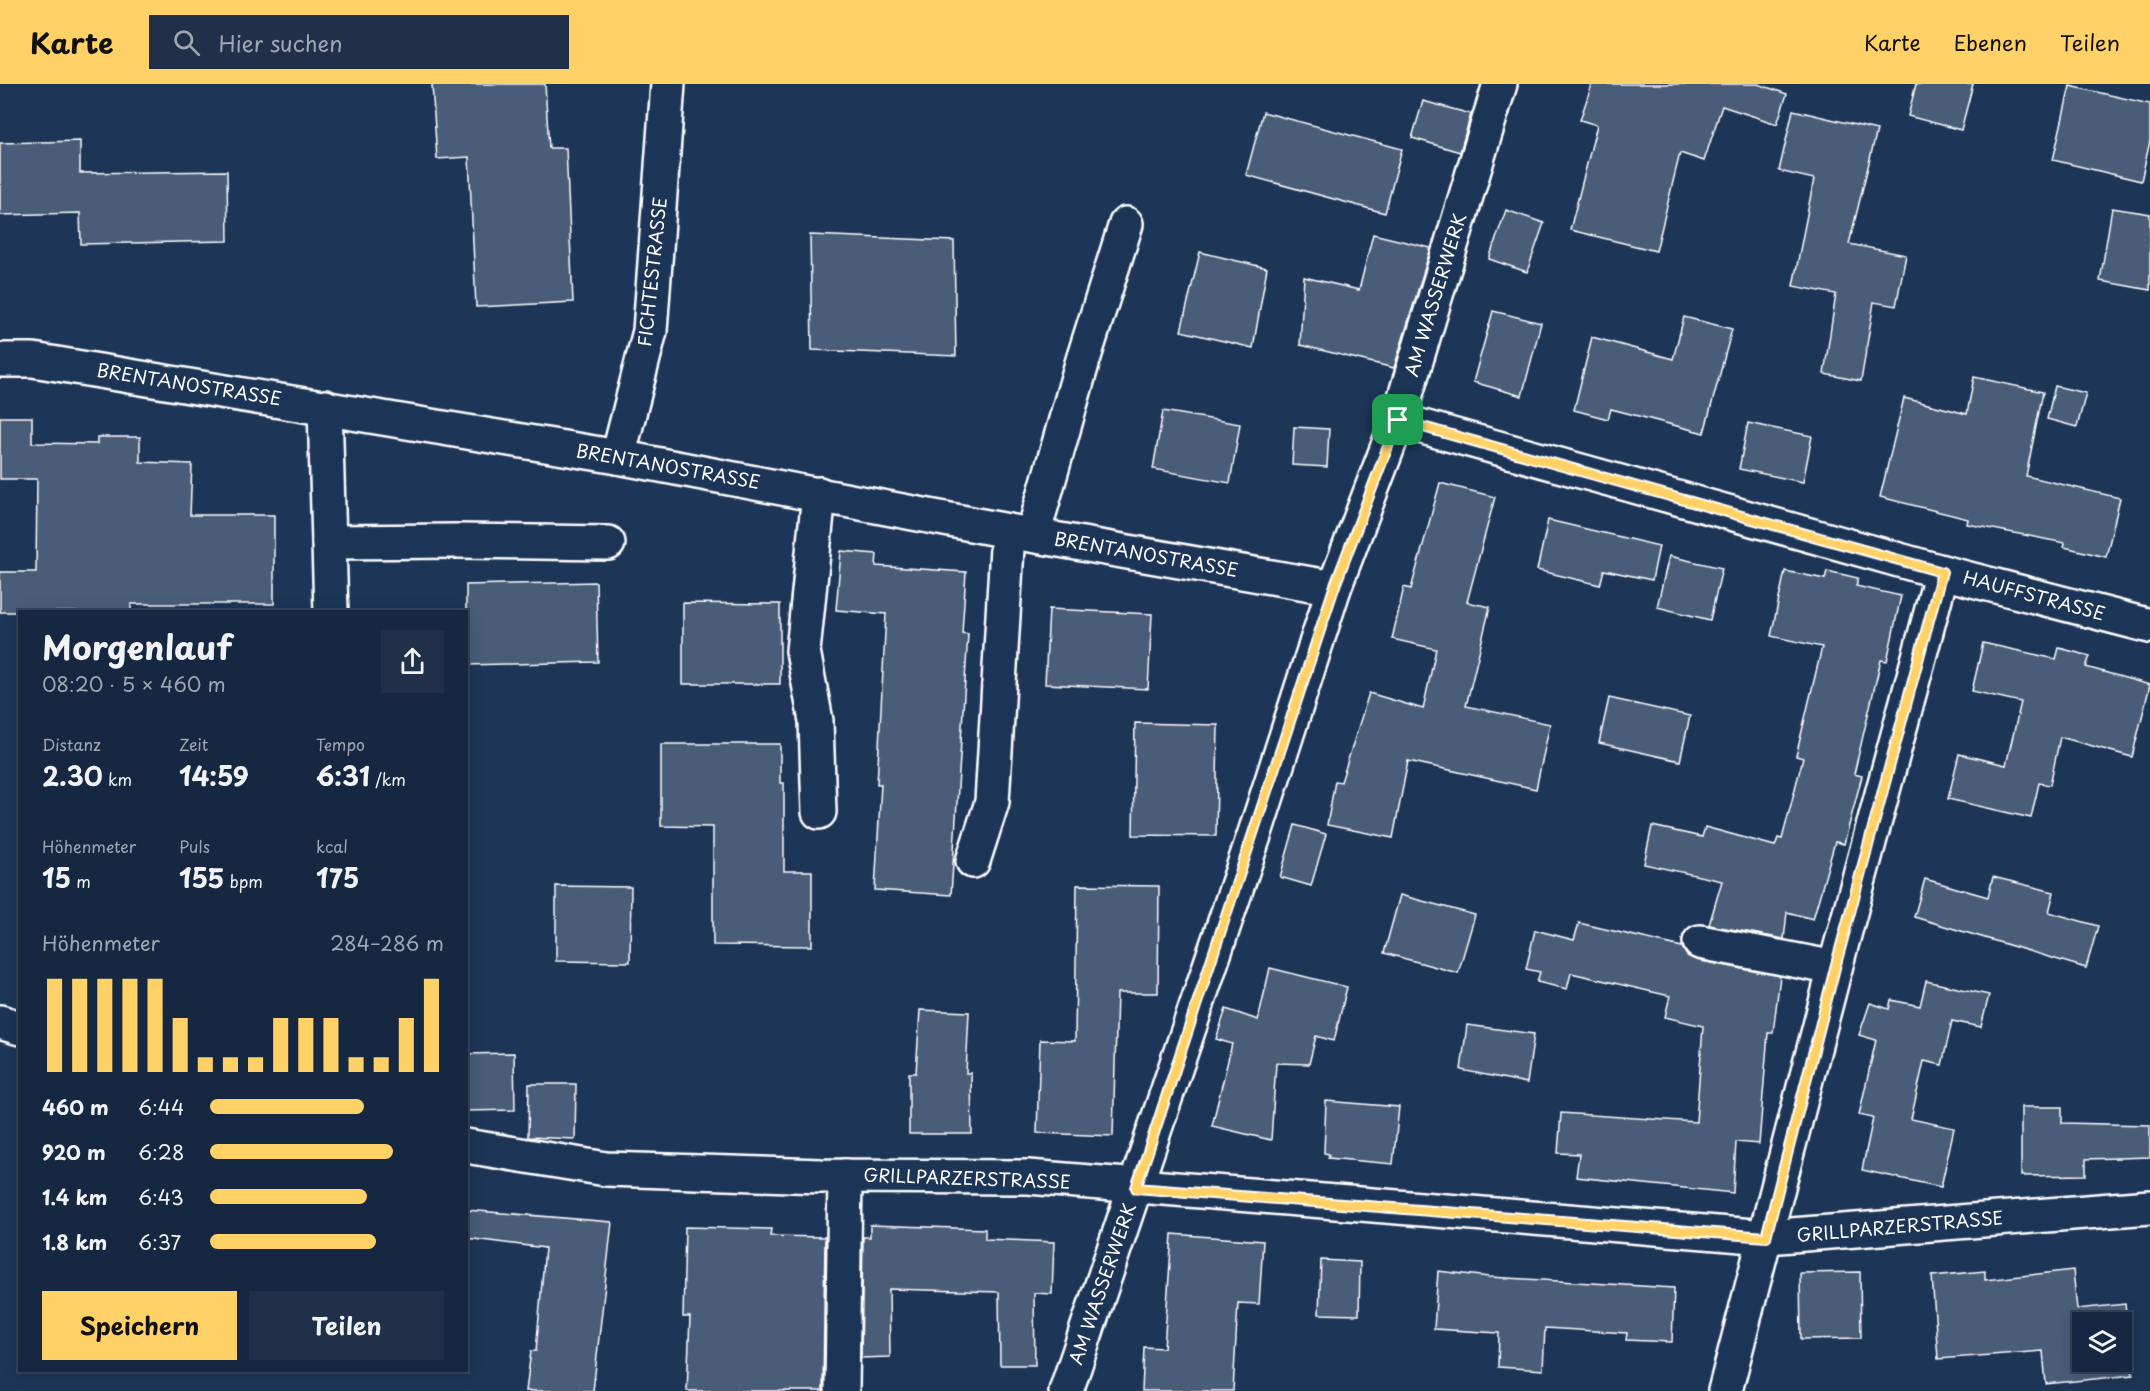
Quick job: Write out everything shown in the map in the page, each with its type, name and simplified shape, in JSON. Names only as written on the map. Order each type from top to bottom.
[{"type":"street","name":"FICHTESTRASSE","points":[[618,457],[650,331],[668,84]]},
{"type":"street","name":"AM WASSERWERK","points":[[1066,1391],[1136,1188],[1334,588],[1398,420],[1500,84]]},
{"type":"street","points":[[973,861],[992,802],[1021,533],[1083,360],[1126,224]]},
{"type":"street","name":"BRENTANOSTRASSE","points":[[0,360],[33,360],[618,457],[1021,533],[1334,588]]},
{"type":"street","points":[[325,407],[331,610]]},
{"type":"street","name":"HAUFFSTRASSE","points":[[1398,420],[1942,572],[2150,626]]},
{"type":"street","points":[[819,495],[803,651],[816,722],[819,812]]},
{"type":"street","points":[[329,542],[458,540],[608,543]]},
{"type":"street","points":[[1725,1391],[1835,968],[1942,572]]},
{"type":"street","points":[[1700,942],[1835,968]]},
{"type":"street","points":[[0,1022],[18,1027]]},
{"type":"street","name":"GRILLPARZERSTRASSE","points":[[468,1146],[606,1169],[845,1176],[1028,1177],[1136,1188],[1766,1237],[2150,1207]]},
{"type":"street","points":[[842,1391],[845,1176]]},
{"type":"building","points":[[432,84],[545,84],[549,148],[566,148],[573,302],[476,307],[469,157],[437,159]]},
{"type":"building","points":[[1592,84],[1758,84],[1787,94],[1777,124],[1722,106],[1704,161],[1680,153],[1656,251],[1570,230],[1597,125],[1580,120]]},
{"type":"building","points":[[1916,84],[1973,84],[1961,130],[1908,116]]},
{"type":"building","points":[[2070,86],[2150,104],[2150,141],[2141,181],[2053,160]]},
{"type":"building","points":[[1423,101],[1471,114],[1460,152],[1412,138]]},
{"type":"building","points":[[1793,110],[1877,130],[1849,244],[1906,255],[1896,306],[1874,302],[1861,381],[1824,374],[1836,294],[1793,286],[1814,179],[1779,171]]},
{"type":"building","points":[[1263,112],[1402,149],[1385,213],[1246,175]]},
{"type":"building","points":[[80,141],[80,173],[227,171],[228,241],[81,244],[80,213],[0,215],[0,143]]},
{"type":"building","points":[[2112,208],[2150,214],[2150,290],[2100,281]]},
{"type":"building","points":[[1506,210],[1544,223],[1527,272],[1489,259]]},
{"type":"building","points":[[1373,234],[1431,248],[1394,368],[1300,345],[1304,277],[1359,290]]},
{"type":"building","points":[[810,235],[954,241],[956,356],[812,350]]},
{"type":"building","points":[[1200,252],[1267,268],[1253,348],[1181,331]]},
{"type":"building","points":[[1493,311],[1541,323],[1522,396],[1473,382]]},
{"type":"building","points":[[1684,317],[1732,329],[1704,433],[1611,409],[1608,419],[1574,410],[1592,337],[1673,359]]},
{"type":"building","points":[[1974,377],[2043,392],[2026,476],[2120,498],[2106,557],[2064,547],[2065,543],[1967,524],[1968,519],[1880,497],[1904,398],[1967,414]]},
{"type":"building","points":[[2055,386],[2086,393],[2077,427],[2047,419]]},
{"type":"building","points":[[1163,411],[1240,424],[1230,483],[1153,469]]},
{"type":"building","points":[[0,417],[32,417],[32,443],[97,444],[97,437],[140,437],[140,462],[192,464],[190,515],[274,515],[274,604],[131,604],[131,610],[0,612],[0,572],[36,572],[37,479],[0,479]]},
{"type":"building","points":[[1748,423],[1812,436],[1803,482],[1739,469]]},
{"type":"building","points":[[1294,427],[1329,429],[1327,467],[1292,465]]},
{"type":"building","points":[[1440,483],[1495,497],[1467,602],[1490,607],[1466,706],[1550,724],[1536,789],[1408,761],[1393,838],[1327,825],[1335,781],[1341,782],[1369,693],[1423,709],[1436,649],[1392,639],[1404,587],[1411,589]]},
{"type":"building","points":[[1548,520],[1659,546],[1652,580],[1604,570],[1600,585],[1537,570]]},
{"type":"building","points":[[841,551],[877,554],[876,566],[966,572],[962,633],[968,634],[951,895],[875,890],[881,784],[877,784],[886,614],[836,610]]},
{"type":"building","points":[[1669,556],[1722,568],[1710,620],[1657,607]]},
{"type":"building","points":[[1785,571],[1825,579],[1827,571],[1858,578],[1856,586],[1901,596],[1887,661],[1881,660],[1854,774],[1862,776],[1844,844],[1835,842],[1813,919],[1787,912],[1784,939],[1709,925],[1722,881],[1644,864],[1652,826],[1702,837],[1705,827],[1775,846],[1778,838],[1782,839],[1803,758],[1796,756],[1822,647],[1771,636]]},
{"type":"building","points":[[596,582],[598,662],[468,665],[466,585]]},
{"type":"building","points":[[683,603],[780,604],[780,684],[683,684]]},
{"type":"building","points":[[1049,609],[1152,614],[1148,689],[1045,684]]},
{"type":"building","points":[[1983,643],[2056,659],[2059,648],[2090,656],[2086,667],[2150,685],[2132,757],[2060,737],[2050,785],[2039,783],[2031,818],[1948,799],[1959,754],[2006,765],[2021,702],[1972,691]]},
{"type":"building","points":[[1609,698],[1690,716],[1680,761],[1599,743]]},
{"type":"building","points":[[1135,723],[1218,725],[1216,836],[1133,835]]},
{"type":"building","points":[[661,744],[780,744],[780,783],[784,783],[784,871],[812,871],[812,946],[713,945],[713,827],[661,826]]},
{"type":"building","points":[[1295,825],[1326,834],[1311,886],[1280,877]]},
{"type":"building","points":[[1993,877],[2054,892],[2049,912],[2098,926],[2086,968],[1914,917],[1925,879],[1988,897]]},
{"type":"building","points":[[1077,885],[1159,886],[1158,993],[1117,993],[1113,1136],[1037,1133],[1040,1040],[1075,1041]]},
{"type":"building","points":[[556,886],[631,887],[630,962],[556,961]]},
{"type":"building","points":[[1400,895],[1475,915],[1458,973],[1384,953]]},
{"type":"building","points":[[1579,923],[1682,947],[1687,956],[1696,960],[1780,976],[1773,1033],[1768,1033],[1759,1144],[1736,1142],[1733,1193],[1576,1177],[1579,1154],[1558,1153],[1561,1113],[1696,1122],[1703,1026],[1665,1017],[1670,996],[1571,973],[1567,989],[1537,982],[1540,972],[1526,969],[1535,930],[1574,940]]},
{"type":"building","points":[[1270,968],[1347,987],[1334,1041],[1316,1036],[1309,1064],[1276,1063],[1271,1140],[1212,1126],[1232,1044],[1216,1039],[1226,1009],[1258,1020]]},
{"type":"building","points":[[1926,981],[1989,995],[1981,1027],[1952,1021],[1942,1065],[1924,1061],[1911,1119],[1954,1128],[1941,1187],[1862,1170],[1873,1118],[1859,1115],[1876,1040],[1859,1035],[1870,1003],[1889,1009],[1891,1000],[1920,1006]]},
{"type":"building","points":[[920,1010],[969,1012],[966,1073],[971,1073],[972,1134],[909,1134],[909,1073],[916,1073]]},
{"type":"building","points":[[1467,1025],[1534,1034],[1527,1083],[1461,1070]]},
{"type":"building","points":[[514,1053],[515,1110],[468,1111],[468,1054]]},
{"type":"building","points":[[529,1084],[576,1084],[575,1139],[528,1137]]},
{"type":"building","points":[[1326,1101],[1399,1107],[1393,1164],[1328,1158],[1329,1154],[1324,1153]]},
{"type":"building","points":[[2021,1107],[2062,1107],[2062,1123],[2150,1125],[2150,1157],[2086,1159],[2086,1175],[2021,1176]]},
{"type":"building","points":[[468,1210],[612,1222],[593,1391],[526,1391],[531,1351],[536,1351],[545,1248],[468,1238]]},
{"type":"building","points":[[870,1225],[985,1229],[985,1239],[1054,1242],[1052,1294],[1034,1293],[1035,1365],[1000,1365],[999,1292],[889,1289],[890,1357],[861,1358],[863,1237],[870,1237]]},
{"type":"building","points":[[685,1227],[771,1229],[770,1236],[825,1237],[823,1391],[687,1391],[690,1317],[683,1317]]},
{"type":"building","points":[[1172,1234],[1263,1241],[1259,1304],[1238,1303],[1233,1391],[1142,1391],[1144,1347],[1164,1348]]},
{"type":"building","points":[[1321,1260],[1360,1262],[1359,1315],[1319,1314]]},
{"type":"building","points":[[2073,1270],[2077,1309],[2125,1304],[2126,1312],[2072,1312],[2072,1372],[2132,1372],[2132,1366],[2133,1375],[2046,1384],[2043,1351],[1938,1359],[1932,1276],[1985,1271],[1985,1280]]},
{"type":"building","points":[[1438,1271],[1490,1277],[1674,1288],[1672,1342],[1626,1340],[1627,1333],[1545,1328],[1543,1370],[1498,1367],[1499,1333],[1434,1329]]},
{"type":"building","points":[[1860,1272],[1861,1338],[1801,1339],[1800,1273]]},
{"type":"route","points":[[1398,420],[1942,572],[1835,968],[1766,1237],[1136,1188],[1334,588],[1398,420]]}]
